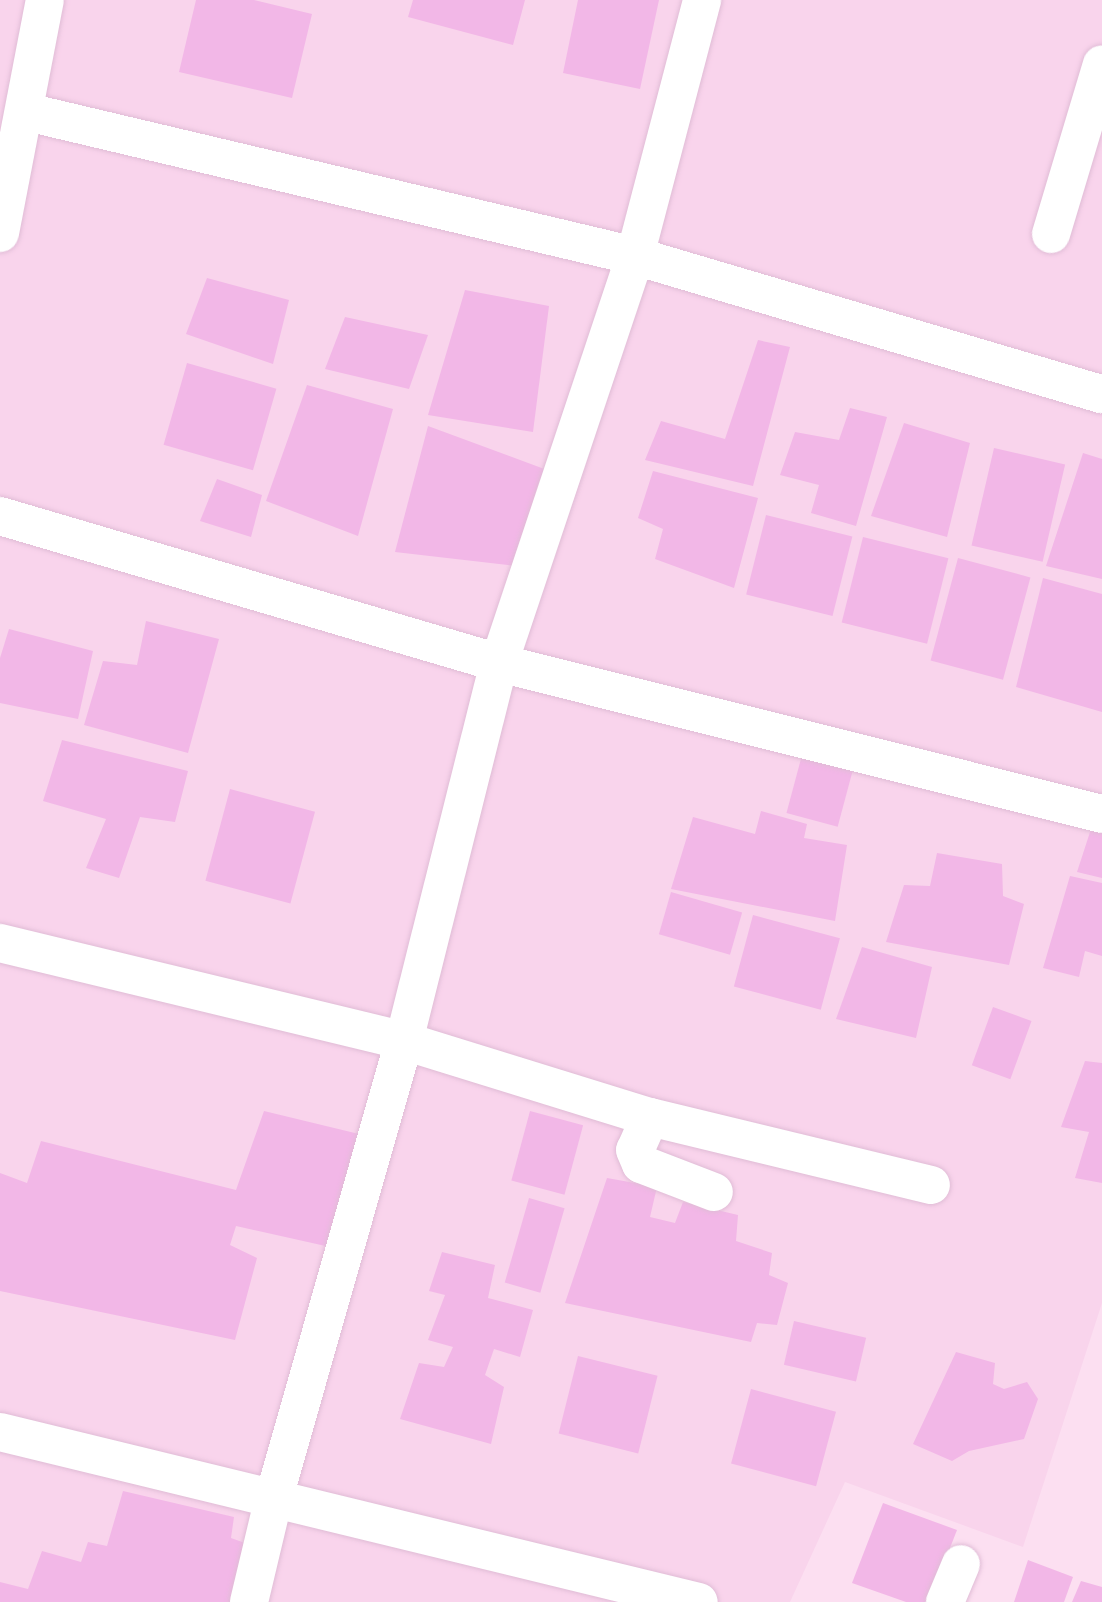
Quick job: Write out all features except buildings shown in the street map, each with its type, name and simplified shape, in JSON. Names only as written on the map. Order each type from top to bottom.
[{"type":"street","points":[[0,233],[27,112],[45,0]]},
{"type":"street","points":[[249,1602],[273,1501],[404,1041],[499,663],[635,256],[702,0]]},
{"type":"street","points":[[1051,234],[1102,64]]},
{"type":"street","points":[[27,112],[635,256],[1102,394]]},
{"type":"street","points":[[0,516],[499,663],[1102,814]]},
{"type":"street","points":[[0,943],[404,1041],[650,1117],[931,1185]]},
{"type":"street","points":[[650,1117],[635,1150],[641,1164],[714,1192]]},
{"type":"street","points":[[0,1432],[273,1501],[699,1602]]},
{"type":"street","points":[[945,1602],[961,1564]]},
{"type":"shaded area","points":[[0,0],[1102,0],[1102,1303],[1023,1547],[845,1482],[790,1602],[0,1602]]}]
